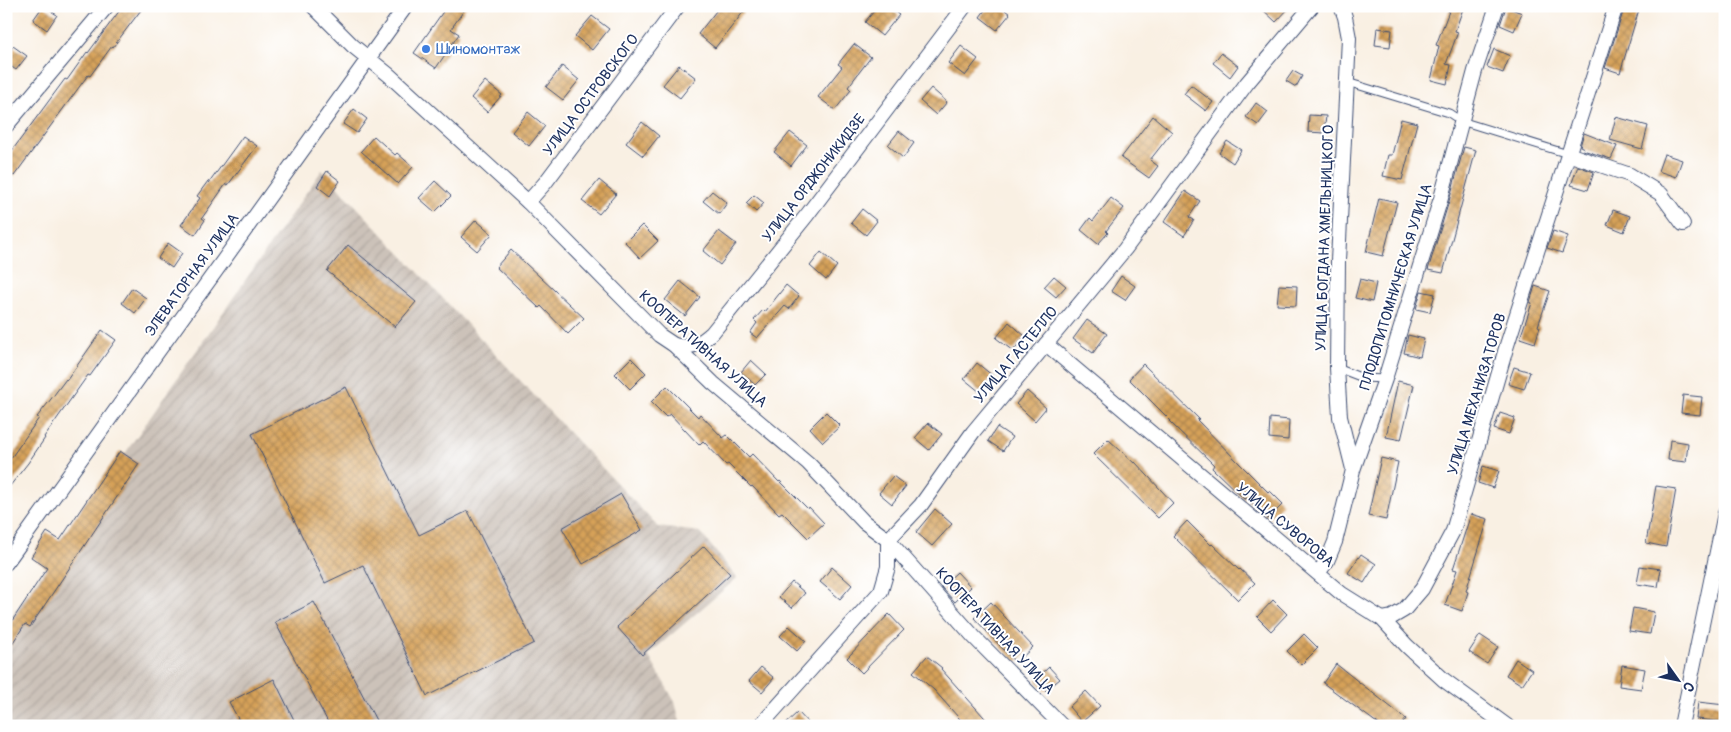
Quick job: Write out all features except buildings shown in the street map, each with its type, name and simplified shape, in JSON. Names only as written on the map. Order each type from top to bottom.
[{"type":"street","points":[[6,126],[107,6]]},
{"type":"street","name":"КООПЕРАТИВНАЯ УЛИЦА","points":[[313,6],[367,58],[390,74],[528,202],[659,334],[674,345],[713,383],[808,463],[864,522],[888,540],[974,636],[1062,726]]},
{"type":"street","name":"ЭЛЕВАТОРНАЯ УЛИЦА","points":[[6,563],[406,6]]},
{"type":"street","name":"УЛИЦА ОСТРОВСКОГО","points":[[528,202],[545,183],[678,6]]},
{"type":"street","name":"УЛИЦА ОРДЖОНИКИДЗЕ","points":[[674,345],[689,348],[701,343],[712,333],[807,215],[965,6]]},
{"type":"street","name":"УЛИЦА ГАСТЕЛЛО","points":[[888,540],[921,505],[973,432],[1125,249],[1247,83],[1312,6]]},
{"type":"street","name":"УЛИЦА БОГДАНА ХМЕЛЬНИЦКОГО","points":[[1340,6],[1345,17],[1349,38],[1338,261],[1338,368],[1340,416],[1353,470]]},
{"type":"street","name":"ПЛОДОПИТОМНИЧЕСКАЯ УЛИЦА","points":[[1318,573],[1327,561],[1336,542],[1353,470],[1385,380],[1441,198],[1475,71],[1497,6]]},
{"type":"street","name":"УЛИЦА МЕХАНИЗАТОРОВ","points":[[1382,619],[1392,617],[1404,610],[1422,589],[1453,532],[1507,345],[1616,6]]},
{"type":"street","points":[[1568,154],[1630,175],[1661,194],[1683,224]]},
{"type":"street","name":"УЛИЦА СУВОРОВА","points":[[1046,344],[1284,547],[1342,594],[1382,619],[1407,646],[1444,680],[1507,726]]},
{"type":"street","points":[[1682,726],[1725,513]]},
{"type":"street","points":[[760,726],[881,591],[888,567],[888,540]]},
{"type":"lane","points":[[1347,82],[1448,113],[1461,121],[1568,154]]},
{"type":"lane","points":[[1338,368],[1363,378],[1385,380]]},
{"type":"shaded area","points":[[322,170],[658,527],[700,532],[737,578],[648,655],[675,702],[681,726],[6,726],[6,625]]},
{"type":"place","name":"Шиномонтаж","points":[[426,49]]}]
